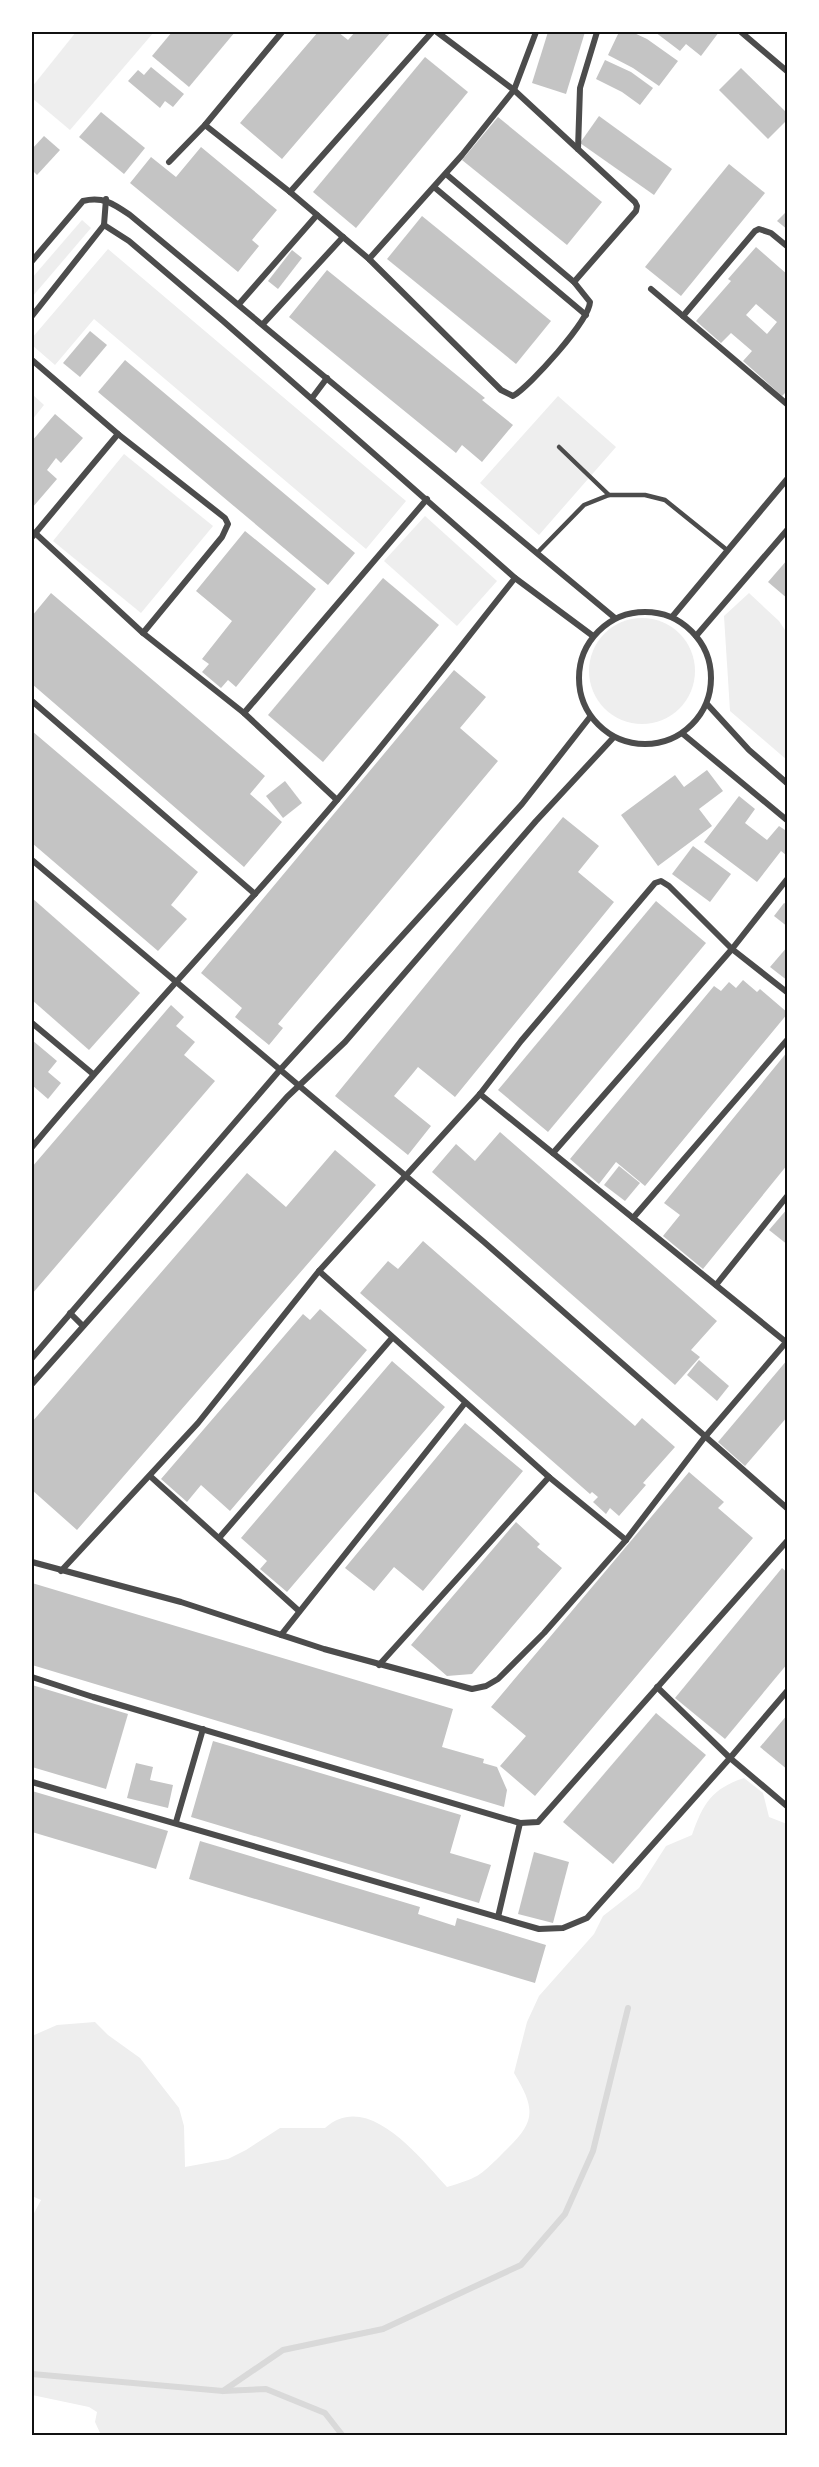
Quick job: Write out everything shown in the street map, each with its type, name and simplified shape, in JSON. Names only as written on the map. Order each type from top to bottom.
[{"type":"street","points":[[169,162],[204,125],[282,32]]},
{"type":"street","points":[[290,192],[432,32]]},
{"type":"street","points":[[437,32],[514,90],[637,206],[636,211],[574,282]]},
{"type":"street","points":[[369,259],[446,174],[514,90],[536,32]]},
{"type":"street","points":[[578,149],[580,88],[597,32]]},
{"type":"street","points":[[741,32],[788,72]]},
{"type":"street","points":[[204,125],[290,192],[369,259],[501,390],[513,396],[524,390],[572,334],[590,308],[590,302],[574,282],[446,174]]},
{"type":"street","points":[[434,186],[586,315]]},
{"type":"street","points":[[32,261],[83,201],[94,198],[106,200],[130,215],[239,304],[615,618]]},
{"type":"street","points":[[32,315],[104,225],[106,200]]},
{"type":"street","points":[[239,304],[317,215]]},
{"type":"street","points":[[104,225],[129,241],[312,398],[515,578],[592,636]]},
{"type":"street","points":[[683,316],[755,231],[759,229],[771,232],[788,248]]},
{"type":"street","points":[[263,324],[343,237]]},
{"type":"street","points":[[651,289],[788,405]]},
{"type":"street","points":[[32,360],[118,434],[225,518],[228,524],[222,537],[143,633]]},
{"type":"street","points":[[312,398],[327,378]]},
{"type":"street","points":[[118,434],[33,535],[143,633],[244,713],[337,800]]},
{"type":"street","points":[[672,617],[788,478]]},
{"type":"street","points":[[244,713],[427,499]]},
{"type":"street","points":[[696,636],[788,529]]},
{"type":"street","points":[[32,1147],[93,1074],[337,800],[515,578]]},
{"type":"street","points":[[643,611],[672,617],[696,636],[711,668],[707,704],[697,721],[683,734],[649,746],[613,738],[590,717],[579,691],[579,662],[592,636],[615,618],[643,611]]},
{"type":"street","points":[[32,701],[255,894]]},
{"type":"street","points":[[707,704],[749,750],[788,784]]},
{"type":"street","points":[[32,1358],[279,1071],[522,804],[590,717]]},
{"type":"street","points":[[683,734],[788,821]]},
{"type":"street","points":[[32,1384],[298,1086],[345,1042],[536,821],[613,738]]},
{"type":"street","points":[[32,860],[174,983],[484,1242],[704,1438],[788,1509]]},
{"type":"street","points":[[554,1153],[732,949],[788,878]]},
{"type":"street","points":[[61,1571],[198,1423],[319,1271],[480,1094],[521,1041],[656,883],[662,881],[669,886],[732,949],[788,993]]},
{"type":"street","points":[[32,1023],[93,1074]]},
{"type":"street","points":[[633,1218],[788,1039]]},
{"type":"street","points":[[32,1562],[180,1602],[380,1665],[472,1689],[486,1686],[498,1679],[544,1633],[626,1540],[704,1438],[787,1341],[480,1094]]},
{"type":"street","points":[[716,1285],[788,1195]]},
{"type":"street","points":[[319,1271],[549,1477],[626,1540]]},
{"type":"street","points":[[70,1314],[83,1326]]},
{"type":"street","points":[[219,1538],[392,1338]]},
{"type":"street","points":[[280,1635],[465,1402]]},
{"type":"street","points":[[150,1476],[299,1611]]},
{"type":"street","points":[[380,1665],[549,1477]]},
{"type":"street","points":[[32,1677],[520,1822],[538,1822],[786,1545]]},
{"type":"street","points":[[657,1687],[730,1758],[788,1807]]},
{"type":"street","points":[[32,1782],[539,1929],[563,1928],[587,1918],[788,1690]]},
{"type":"street","points":[[176,1822],[203,1729]]},
{"type":"street","points":[[498,1917],[520,1822]]},
{"type":"lane","points":[[559,447],[609,495]]},
{"type":"lane","points":[[537,553],[584,505],[609,495],[645,495],[665,500],[727,550]]},
{"type":"shaded area","points":[[76,32],[154,32],[70,130],[32,98],[32,87]]},
{"type":"shaded area","points":[[82,220],[91,228],[32,297],[32,278]]},
{"type":"shaded area","points":[[108,249],[406,501],[366,549],[94,319],[55,365],[32,345],[32,338]]},
{"type":"shaded area","points":[[32,394],[44,405],[32,420]]},
{"type":"shaded area","points":[[558,396],[616,447],[539,535],[480,483]]},
{"type":"shaded area","points":[[124,454],[213,526],[141,613],[53,541]]},
{"type":"shaded area","points":[[425,516],[497,581],[457,626],[384,561]]},
{"type":"shaded area","points":[[749,593],[779,621],[787,633],[787,760],[730,711],[724,616]]},
{"type":"shaded area","points":[[642,618],[662,622],[679,634],[691,651],[695,671],[691,691],[679,708],[662,720],[642,724],[622,720],[605,708],[593,691],[589,671],[593,651],[605,634],[622,622]]},
{"type":"shaded area","points":[[744,1778],[763,1793],[769,1817],[787,1824],[787,2435],[101,2435],[95,2422],[97,2412],[89,2407],[32,2395],[32,2217],[41,2200],[32,2196],[32,2036],[57,2025],[95,2022],[108,2035],[140,2058],[179,2108],[184,2126],[185,2167],[228,2159],[280,2128],[325,2128],[342,2118],[359,2117],[376,2122],[392,2132],[423,2160],[447,2187],[465,2181],[488,2168],[526,2126],[529,2118],[527,2099],[514,2073],[527,2022],[539,1996],[594,1934],[603,1916],[639,1888],[666,1846],[692,1835],[710,1799],[724,1787]]},
{"type":"building","points":[[172,32],[235,32],[189,87],[152,56]]},
{"type":"building","points":[[318,32],[338,32],[348,40],[355,32],[391,32],[282,159],[240,123]]},
{"type":"building","points":[[548,32],[585,32],[566,94],[532,83]]},
{"type":"building","points":[[619,32],[632,32],[647,39],[678,61],[659,86],[633,68],[608,55]]},
{"type":"building","points":[[655,32],[719,32],[701,56],[686,44],[680,51]]},
{"type":"building","points":[[425,57],[468,92],[356,228],[313,192]]},
{"type":"building","points":[[605,60],[631,72],[653,88],[640,105],[622,92],[596,79]]},
{"type":"building","points":[[151,67],[184,94],[173,107],[165,101],[160,108],[128,81],[138,70],[144,75]]},
{"type":"building","points":[[741,68],[788,114],[788,119],[768,139],[719,90]]},
{"type":"building","points":[[101,112],[145,148],[124,174],[79,137]]},
{"type":"building","points":[[599,116],[672,169],[654,195],[580,143]]},
{"type":"building","points":[[498,117],[602,202],[567,245],[462,160]]},
{"type":"building","points":[[44,136],[60,150],[37,175],[32,170],[32,149]]},
{"type":"building","points":[[201,147],[277,210],[252,240],[259,246],[238,272],[130,183],[151,157],[176,177]]},
{"type":"building","points":[[729,164],[765,193],[681,296],[645,267]]},
{"type":"building","points":[[788,210],[788,230],[777,221]]},
{"type":"building","points":[[422,216],[551,321],[516,364],[387,259]]},
{"type":"building","points":[[756,247],[788,275],[788,390],[782,396],[743,361],[752,351],[731,333],[721,343],[696,321],[731,281],[728,279]],"holes":[[[756,304],[777,322],[767,334],[746,315]]]},
{"type":"building","points":[[292,250],[302,258],[278,289],[268,281]]},
{"type":"building","points":[[327,270],[485,398],[482,400],[513,425],[482,462],[462,445],[456,453],[289,317]]},
{"type":"building","points":[[90,331],[107,345],[80,377],[63,363]]},
{"type":"building","points":[[125,360],[355,553],[328,585],[98,392]]},
{"type":"building","points":[[55,414],[83,438],[61,463],[56,458],[47,470],[57,479],[32,508],[32,441]]},
{"type":"building","points":[[245,531],[316,589],[236,687],[228,680],[221,688],[202,672],[209,664],[202,659],[232,621],[196,591]]},
{"type":"building","points":[[788,559],[788,599],[768,582]]},
{"type":"building","points":[[383,578],[439,625],[323,762],[268,715]]},
{"type":"building","points":[[51,593],[265,776],[250,794],[282,822],[244,867],[32,684],[32,616]]},
{"type":"building","points":[[454,670],[486,697],[460,728],[498,761],[278,1024],[283,1028],[269,1045],[235,1017],[242,1008],[201,973]]},
{"type":"building","points":[[32,731],[198,872],[171,905],[187,919],[158,951],[32,843]]},
{"type":"building","points":[[707,770],[723,791],[699,809],[712,826],[658,866],[621,815],[675,775],[684,787]]},
{"type":"building","points":[[285,781],[302,803],[283,818],[266,796]]},
{"type":"building","points":[[739,796],[755,809],[745,823],[767,840],[779,826],[788,832],[788,853],[786,855],[781,851],[757,882],[704,842]]},
{"type":"building","points":[[563,817],[599,846],[578,872],[614,902],[455,1097],[418,1067],[394,1096],[431,1126],[408,1155],[335,1096]]},
{"type":"building","points":[[693,846],[731,874],[710,902],[672,874]]},
{"type":"building","points":[[32,898],[140,993],[89,1050],[32,1000]]},
{"type":"building","points":[[656,901],[706,943],[548,1132],[498,1090]]},
{"type":"building","points":[[784,903],[788,905],[788,927],[774,916]]},
{"type":"building","points":[[788,946],[788,981],[770,967]]},
{"type":"building","points":[[743,980],[757,992],[760,989],[788,1013],[645,1186],[616,1162],[599,1184],[570,1159],[714,986],[721,991],[729,982],[736,988]]},
{"type":"building","points":[[171,1005],[184,1017],[176,1026],[195,1042],[184,1055],[215,1081],[32,1294],[32,1167]]},
{"type":"building","points":[[32,1040],[57,1061],[48,1072],[61,1083],[48,1099],[32,1085]]},
{"type":"building","points":[[788,1051],[788,1164],[703,1269],[663,1236],[680,1215],[664,1203]]},
{"type":"building","points":[[500,1132],[717,1321],[691,1350],[700,1357],[675,1385],[432,1172],[456,1144],[475,1161]]},
{"type":"building","points":[[335,1150],[376,1185],[77,1530],[32,1490],[32,1422],[247,1173],[286,1207]]},
{"type":"building","points":[[619,1166],[640,1183],[625,1201],[604,1185]]},
{"type":"building","points":[[788,1208],[788,1245],[769,1230]]},
{"type":"building","points":[[423,1241],[635,1426],[642,1418],[675,1447],[643,1483],[646,1485],[619,1516],[610,1508],[606,1514],[593,1502],[598,1497],[592,1492],[590,1494],[360,1293],[388,1261],[398,1269]]},
{"type":"building","points":[[320,1309],[367,1350],[230,1511],[201,1485],[187,1502],[161,1479],[303,1314],[310,1320]]},
{"type":"building","points":[[788,1359],[788,1416],[745,1466],[718,1442]]},
{"type":"building","points":[[699,1360],[729,1386],[717,1401],[687,1375]]},
{"type":"building","points":[[392,1361],[445,1407],[287,1592],[260,1569],[267,1561],[241,1538]]},
{"type":"building","points":[[465,1423],[523,1471],[423,1591],[394,1567],[374,1591],[345,1568]]},
{"type":"building","points":[[689,1472],[724,1502],[718,1508],[753,1538],[535,1796],[500,1766],[526,1736],[491,1707]]},
{"type":"building","points":[[516,1522],[540,1544],[537,1547],[562,1568],[472,1674],[447,1676],[411,1645]]},
{"type":"building","points":[[782,1568],[788,1573],[788,1663],[725,1739],[675,1698]]},
{"type":"building","points":[[32,1583],[453,1709],[442,1747],[484,1759],[483,1763],[497,1767],[507,1790],[504,1807],[32,1665]]},
{"type":"building","points":[[32,1685],[128,1714],[106,1789],[32,1767]]},
{"type":"building","points":[[656,1713],[706,1755],[613,1864],[563,1822]]},
{"type":"building","points":[[788,1714],[788,1770],[760,1747]]},
{"type":"building","points":[[213,1741],[461,1815],[450,1853],[491,1865],[479,1903],[191,1817]]},
{"type":"building","points":[[136,1763],[153,1767],[150,1780],[173,1785],[168,1808],[127,1798]]},
{"type":"building","points":[[32,1791],[168,1831],[156,1869],[32,1832]]},
{"type":"building","points":[[200,1841],[420,1907],[418,1914],[455,1926],[457,1918],[546,1945],[535,1983],[189,1879]]},
{"type":"building","points":[[534,1852],[569,1862],[553,1923],[518,1914]]},
{"type":"waterway","points":[[223,2391],[283,2350],[383,2329],[521,2265],[565,2214],[593,2151],[628,2008]]},
{"type":"waterway","points":[[32,2374],[223,2391],[266,2389],[325,2413],[343,2436]]}]
